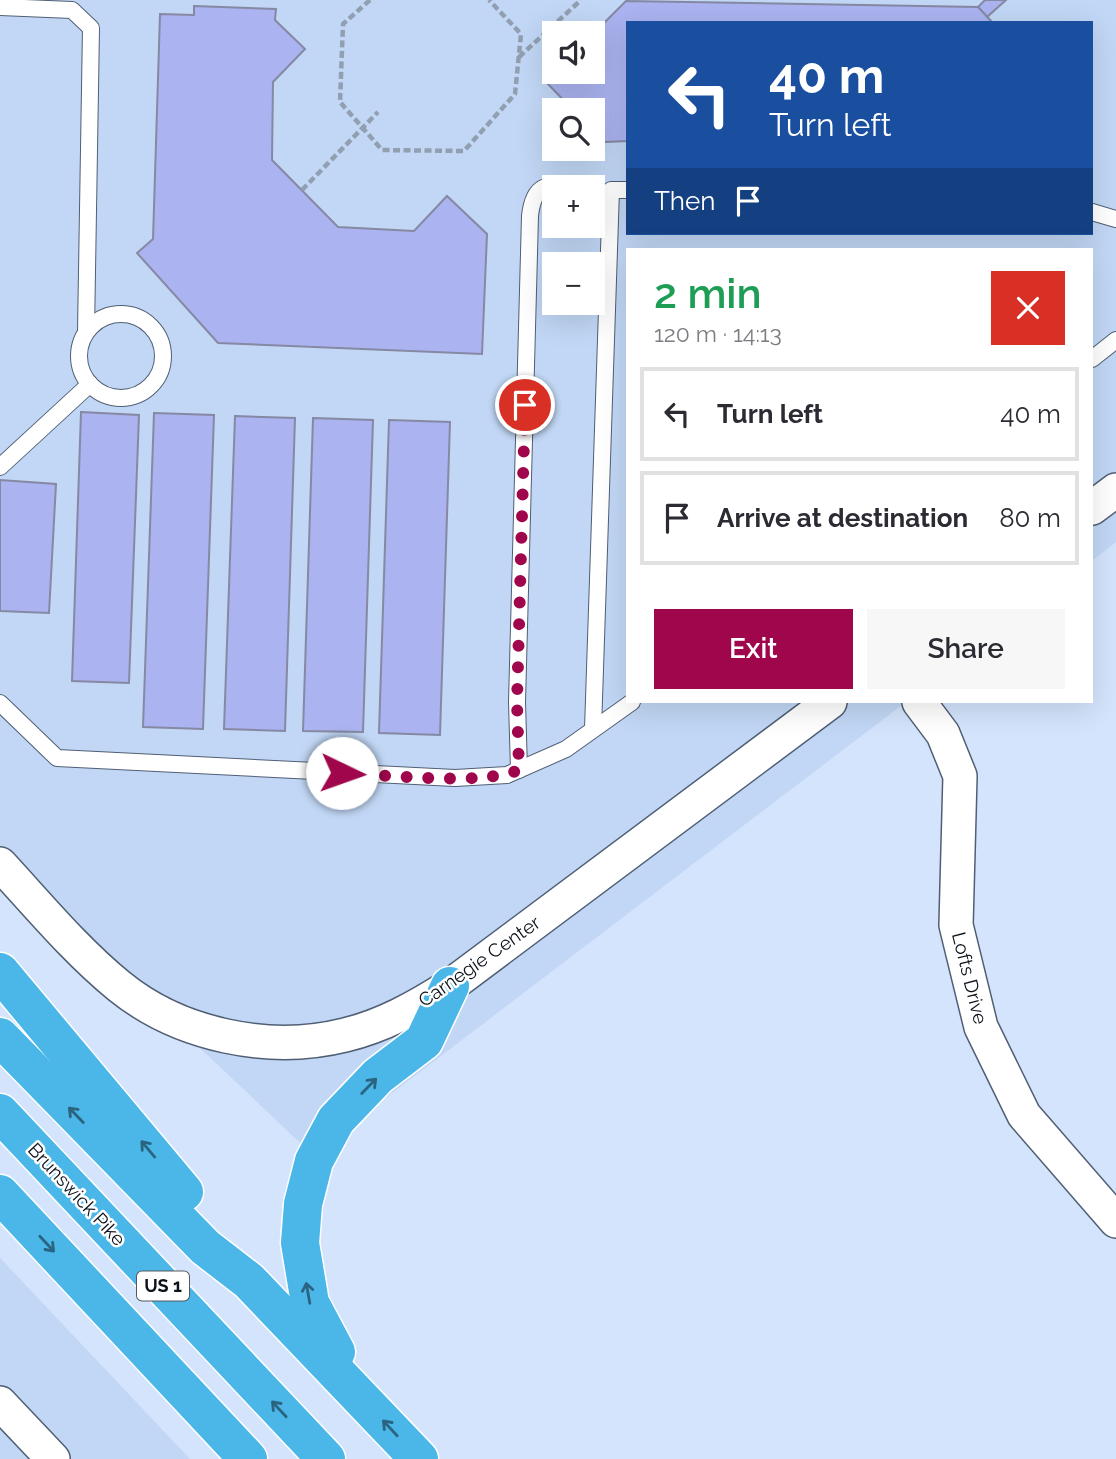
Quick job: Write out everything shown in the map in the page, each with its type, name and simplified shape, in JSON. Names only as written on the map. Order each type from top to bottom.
[{"type":"highway","points":[[0,972],[221,1238],[249,1281]]},
{"type":"highway","points":[[361,1397],[310,1303],[300,1243],[303,1204],[314,1161],[336,1120],[378,1076],[424,1041],[450,986]]},
{"type":"highway","points":[[0,1037],[205,1247],[249,1281],[419,1459]]},
{"type":"highway","name":"Brunswick Pike","points":[[0,1113],[326,1459]]},
{"type":"highway","name":"US 1","points":[[0,1194],[248,1459]]},
{"type":"street","points":[[1093,507],[1116,490]]},
{"type":"street","name":"Carnegie Center","points":[[0,864],[87,957],[120,987],[160,1012],[208,1031],[254,1041],[297,1042],[343,1035],[383,1023],[426,1002],[450,986],[829,703]]},
{"type":"street","name":"Lofts Drive","points":[[920,703],[943,734],[960,776],[956,925],[981,1027],[1024,1115],[1116,1220]]},
{"type":"street","points":[[0,1404],[52,1459]]},
{"type":"lane","points":[[0,7],[72,10],[91,28],[86,332]]},
{"type":"lane","points":[[519,770],[517,702],[531,203],[538,190],[542,188]]},
{"type":"lane","points":[[605,189],[626,190]]},
{"type":"lane","points":[[593,729],[611,190]]},
{"type":"lane","points":[[1093,212],[1116,219]]},
{"type":"lane","points":[[120,313],[134,315],[156,330],[164,355],[161,370],[154,383],[143,392],[130,397],[115,398],[101,393],[90,384],[82,372],[80,345],[95,322],[120,313]]},
{"type":"lane","points":[[1093,358],[1116,340]]},
{"type":"lane","points":[[0,467],[90,384]]},
{"type":"lane","points":[[0,703],[57,758],[455,778],[507,775],[519,770],[566,749],[631,703]]},
{"type":"path","points":[[370,0],[343,24],[340,102],[382,150],[464,151],[515,94],[521,34],[489,0]]},
{"type":"path","points":[[519,57],[581,0]]},
{"type":"path","points":[[302,190],[378,112]]},
{"type":"shaded area","points":[[0,0],[1116,0],[1116,542],[1093,560],[1093,248],[626,248],[626,703],[905,703],[312,1154],[0,859]]},
{"type":"shaded area","points":[[0,1258],[190,1459],[0,1459]]},
{"type":"building","points":[[985,0],[1006,0],[987,17],[978,7]]},
{"type":"building","points":[[626,1],[978,7],[991,21],[626,21],[626,141],[605,142],[605,98],[561,98],[548,84],[605,84],[605,22]]},
{"type":"building","points":[[194,6],[276,9],[275,20],[305,49],[273,82],[272,160],[338,227],[414,231],[447,196],[487,234],[482,354],[218,343],[137,253],[153,239],[160,14],[194,15]]},
{"type":"building","points":[[81,412],[139,415],[129,683],[72,681]]},
{"type":"building","points":[[154,413],[214,415],[203,729],[143,727]]},
{"type":"building","points":[[235,416],[295,418],[285,731],[224,729]]},
{"type":"building","points":[[313,418],[373,420],[363,732],[303,731]]},
{"type":"building","points":[[389,420],[450,422],[440,735],[379,733]]},
{"type":"building","points":[[0,480],[56,484],[49,613],[0,611]]},
{"type":"route","points":[[342,773],[455,778],[507,775],[519,770],[517,702],[525,405]]}]
